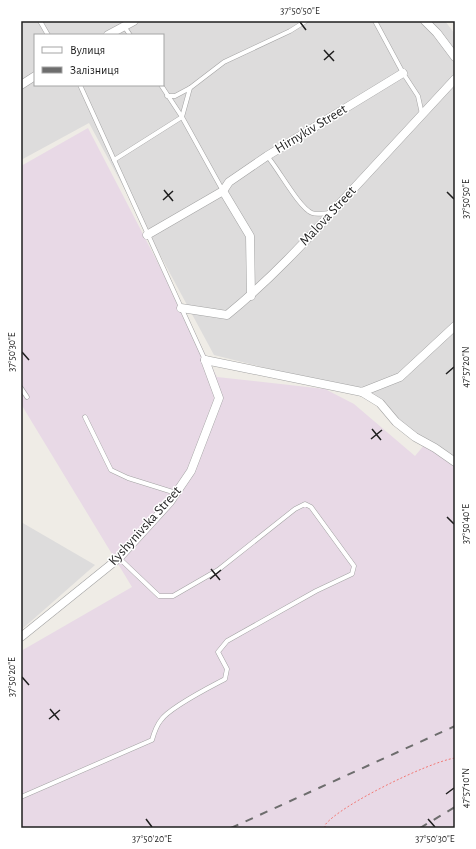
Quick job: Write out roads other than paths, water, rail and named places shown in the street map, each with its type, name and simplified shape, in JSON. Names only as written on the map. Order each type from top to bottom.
[{"type":"street","points":[[110,34],[134,21]]},
{"type":"street","points":[[425,21],[437,33],[455,57]]},
{"type":"street","name":"Hirnykiv Street","points":[[147,235],[223,191],[229,182],[267,156],[403,73]]},
{"type":"street","points":[[21,85],[34,77]]},
{"type":"street","name":"Malova Street","points":[[181,308],[227,315],[250,296],[269,280],[455,79]]},
{"type":"street","points":[[223,191],[250,236],[250,296]]},
{"type":"street","points":[[362,392],[400,378],[455,326]]},
{"type":"street","points":[[205,360],[362,392],[380,403],[396,422],[415,437],[435,448],[455,462]]},
{"type":"street","name":"Kyshynivska Street","points":[[21,637],[119,558],[176,493],[191,471],[219,398],[205,360]]},
{"type":"lane","points":[[40,21],[47,34]]},
{"type":"lane","points":[[167,96],[175,96],[190,88],[224,62],[290,31],[306,21]]},
{"type":"lane","points":[[375,21],[403,73],[418,96],[422,114]]},
{"type":"lane","points":[[124,26],[129,34]]},
{"type":"lane","points":[[80,86],[205,360]]},
{"type":"lane","points":[[162,86],[182,117],[223,191]]},
{"type":"lane","points":[[114,160],[182,117],[190,88]]},
{"type":"lane","points":[[267,156],[276,166],[300,204],[312,213],[331,213]]},
{"type":"lane","points":[[21,388],[27,397]]},
{"type":"lane","points":[[85,417],[112,470],[128,478],[176,493]]},
{"type":"lane","points":[[21,796],[152,740],[162,718],[190,698],[225,679],[227,668],[218,652],[227,641],[316,590],[352,574],[354,566],[311,507],[305,504],[295,509],[218,570],[173,596],[158,596],[119,558]]},
{"type":"railway","points":[[231,828],[455,726]]},
{"type":"railway","points":[[420,828],[455,807]]}]
